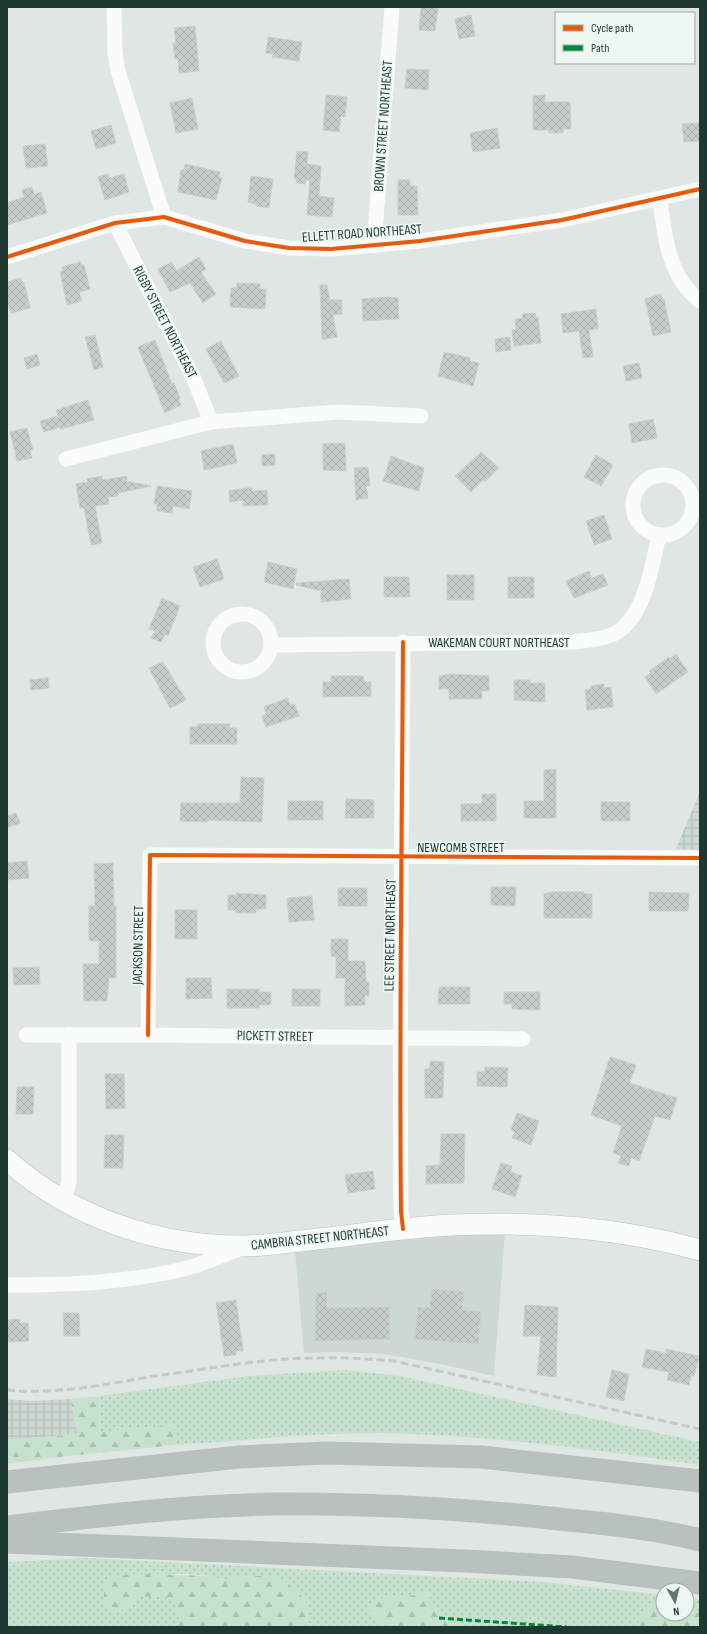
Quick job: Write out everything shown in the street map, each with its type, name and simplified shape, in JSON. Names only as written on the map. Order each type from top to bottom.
[{"type":"highway","points":[[7,1482],[239,1457],[326,1452],[480,1458],[700,1481]]},
{"type":"highway","points":[[580,1469],[700,1495]]},
{"type":"highway","points":[[7,1527],[161,1510],[280,1505],[387,1507],[492,1513],[595,1523],[700,1540]]},
{"type":"highway","points":[[7,1542],[572,1567],[700,1583]]},
{"type":"main road","name":"CAMBRIA STREET NORTHEAST","points":[[7,1160],[39,1185],[101,1219],[145,1234],[198,1244],[247,1246],[403,1229],[486,1223],[554,1225],[614,1232],[700,1250]]},
{"type":"street","points":[[114,7],[115,53],[118,71],[164,217]]},
{"type":"street","name":"BROWN STREET NORTHEAST","points":[[374,246],[392,7]]},
{"type":"street","name":"ELLETT ROAD NORTHEAST","points":[[7,257],[115,224],[164,217],[245,241],[289,248],[331,249],[374,246],[460,236],[562,220],[700,189]]},
{"type":"street","points":[[660,198],[664,231],[669,254],[677,273],[693,296],[700,301]]},
{"type":"street","name":"RIGBY STREET NORTHEAST","points":[[115,224],[194,379],[211,422]]},
{"type":"street","points":[[66,458],[211,422],[339,412],[421,416]]},
{"type":"street","points":[[665,474],[679,478],[690,489],[694,500],[693,511],[689,521],[681,529],[671,534],[659,535],[648,531],[639,523],[633,512],[633,500],[638,486],[650,477],[665,474]]},
{"type":"street","name":"WAKEMAN COURT NORTHEAST","points":[[271,645],[403,642],[574,642],[602,638],[623,628],[638,608],[647,583],[659,535]]},
{"type":"street","name":"LEE STREET NORTHEAST","points":[[403,642],[399,1038],[401,1211],[403,1229]]},
{"type":"street","name":"NEWCOMB STREET","points":[[150,855],[700,858]]},
{"type":"street","name":"JACKSON STREET","points":[[148,1035],[150,855]]},
{"type":"street","points":[[64,1200],[69,1181],[69,1034]]},
{"type":"street","name":"PICKETT STREET","points":[[26,1035],[69,1034],[523,1039]]},
{"type":"street","points":[[7,1285],[69,1285],[128,1280],[186,1268],[247,1246]]},
{"type":"shaded area","points":[[700,791],[700,850],[676,849]]},
{"type":"shaded area","points":[[505,1232],[494,1376],[384,1354],[336,1352],[304,1353],[295,1251],[395,1238]]},
{"type":"shaded area","points":[[7,1399],[31,1401],[71,1399],[77,1434],[7,1440]]},
{"type":"green space","points":[[344,1370],[400,1376],[700,1442],[700,1465],[557,1446],[414,1434],[324,1434],[175,1445],[173,1425],[101,1432],[99,1396],[249,1376]]},
{"type":"green space","points":[[99,1396],[101,1432],[174,1425],[175,1445],[7,1464],[7,1440],[77,1434],[71,1399]]},
{"type":"green space","points":[[88,1558],[544,1582],[655,1594],[655,1605],[640,1616],[638,1627],[461,1627],[437,1612],[426,1591],[404,1598],[389,1597],[377,1600],[370,1610],[385,1624],[398,1625],[399,1627],[304,1627],[307,1619],[306,1600],[283,1579],[241,1576],[223,1580],[209,1576],[187,1574],[118,1575],[119,1611],[139,1597],[166,1596],[174,1602],[179,1612],[179,1627],[7,1626],[7,1562]]},
{"type":"green space","points":[[149,1574],[209,1576],[223,1580],[241,1576],[265,1576],[283,1579],[306,1600],[307,1619],[304,1627],[179,1627],[179,1612],[174,1602],[166,1596],[139,1597],[118,1611],[107,1609],[104,1599],[104,1580],[118,1575]]},
{"type":"green space","points":[[426,1591],[437,1612],[461,1627],[399,1627],[398,1625],[385,1624],[371,1619],[370,1610],[377,1600],[389,1597],[404,1598]]},
{"type":"green space","points":[[695,1599],[700,1600],[700,1612],[695,1612]]},
{"type":"green space","points":[[655,1603],[655,1622],[695,1622],[695,1612],[700,1612],[700,1627],[638,1627],[640,1616],[647,1605]]},
{"type":"building","points":[[421,7],[438,8],[435,31],[419,30]]},
{"type":"building","points":[[471,15],[475,36],[459,39],[455,19]]},
{"type":"building","points":[[195,26],[199,71],[179,73],[178,59],[175,59],[173,43],[176,43],[174,28]]},
{"type":"building","points":[[268,37],[302,42],[299,61],[272,57],[273,54],[266,53]]},
{"type":"building","points":[[407,69],[429,70],[428,90],[405,88]]},
{"type":"building","points":[[326,95],[347,97],[345,117],[341,116],[339,132],[323,130]]},
{"type":"building","points":[[545,95],[545,102],[570,102],[571,129],[563,129],[563,133],[549,133],[549,130],[533,130],[533,96]]},
{"type":"building","points":[[192,98],[198,129],[176,133],[170,103]]},
{"type":"building","points":[[700,123],[700,141],[684,142],[682,124]]},
{"type":"building","points":[[111,125],[116,143],[96,149],[91,131]]},
{"type":"building","points":[[497,128],[500,148],[473,152],[470,133]]},
{"type":"building","points":[[45,144],[48,166],[26,168],[23,146]]},
{"type":"building","points":[[297,151],[308,152],[307,164],[321,166],[319,196],[334,198],[332,217],[307,215],[310,180],[306,180],[305,184],[296,183],[296,179],[294,179]]},
{"type":"building","points":[[185,164],[220,172],[219,177],[222,178],[216,200],[178,192],[181,170],[184,170]]},
{"type":"building","points":[[108,174],[109,178],[124,174],[129,192],[105,200],[98,177]]},
{"type":"building","points":[[251,176],[273,179],[269,208],[256,206],[256,204],[248,202]]},
{"type":"building","points":[[398,180],[410,180],[410,186],[417,186],[418,215],[398,215]]},
{"type":"building","points":[[32,187],[34,194],[41,192],[47,213],[7,225],[7,203],[24,197],[22,190]]},
{"type":"building","points":[[199,257],[206,269],[201,272],[216,294],[203,303],[190,283],[170,292],[158,269],[172,262],[176,271]]},
{"type":"building","points":[[80,262],[81,265],[84,265],[90,289],[79,292],[82,301],[67,305],[60,272],[63,271],[62,267]]},
{"type":"building","points":[[21,278],[22,282],[24,282],[30,308],[11,313],[7,301],[7,282]]},
{"type":"building","points":[[237,283],[260,284],[260,289],[266,289],[265,309],[230,307],[231,288],[237,288]]},
{"type":"building","points":[[320,285],[327,285],[330,300],[342,300],[342,314],[333,315],[337,337],[322,339]]},
{"type":"building","points":[[661,294],[662,299],[664,299],[671,332],[653,336],[645,299]]},
{"type":"building","points":[[387,297],[398,298],[399,319],[363,321],[362,299]]},
{"type":"building","points":[[596,309],[598,329],[589,330],[593,357],[583,358],[579,331],[563,333],[561,314]]},
{"type":"building","points":[[535,313],[536,317],[538,317],[541,343],[514,346],[512,330],[516,330],[515,319],[523,318],[522,314]]},
{"type":"building","points":[[95,335],[103,367],[94,370],[85,337]]},
{"type":"building","points":[[510,337],[511,350],[496,352],[495,339]]},
{"type":"building","points":[[155,340],[172,384],[174,383],[180,398],[178,399],[181,405],[165,413],[138,347]]},
{"type":"building","points":[[221,341],[239,376],[224,383],[206,349]]},
{"type":"building","points":[[444,352],[470,358],[470,361],[479,363],[473,386],[438,376]]},
{"type":"building","points":[[37,354],[40,365],[27,369],[24,358]]},
{"type":"building","points":[[639,363],[642,378],[626,381],[623,366]]},
{"type":"building","points":[[88,400],[94,420],[44,432],[40,421],[58,416],[56,410]]},
{"type":"building","points":[[653,419],[657,438],[632,443],[629,424]]},
{"type":"building","points":[[27,428],[33,450],[30,450],[32,458],[17,461],[10,432]]},
{"type":"building","points":[[345,443],[346,471],[323,470],[323,444]]},
{"type":"building","points":[[233,444],[237,463],[204,470],[201,451]]},
{"type":"building","points":[[481,452],[499,468],[485,482],[483,480],[471,492],[455,476]]},
{"type":"building","points":[[275,454],[275,465],[262,466],[262,455]]},
{"type":"building","points":[[596,455],[613,465],[601,486],[584,477]]},
{"type":"building","points":[[391,456],[424,468],[419,491],[383,481]]},
{"type":"building","points":[[368,467],[370,486],[366,486],[368,498],[356,500],[354,468]]},
{"type":"building","points":[[102,476],[102,480],[127,476],[127,481],[151,486],[118,493],[118,496],[108,497],[109,504],[95,506],[102,543],[91,545],[84,508],[80,508],[76,484],[88,482],[87,479]]},
{"type":"building","points":[[157,486],[192,491],[189,509],[173,506],[172,513],[157,511],[157,504],[154,504]]},
{"type":"building","points":[[252,488],[252,491],[267,490],[268,505],[243,506],[243,500],[230,502],[229,491]]},
{"type":"building","points":[[604,515],[612,539],[594,545],[586,521]]},
{"type":"building","points":[[217,559],[224,579],[200,587],[193,567]]},
{"type":"building","points":[[268,562],[297,569],[293,589],[264,582]]},
{"type":"building","points":[[589,571],[592,578],[603,574],[608,585],[574,598],[566,581]]},
{"type":"building","points":[[447,575],[474,575],[474,600],[447,600]]},
{"type":"building","points":[[384,577],[409,577],[410,597],[384,597]]},
{"type":"building","points":[[508,577],[534,577],[534,598],[508,598]]},
{"type":"building","points":[[349,579],[351,599],[321,602],[321,591],[296,585],[296,583]]},
{"type":"building","points":[[162,598],[180,606],[168,636],[165,634],[161,642],[151,638],[155,631],[149,629]]},
{"type":"building","points":[[676,654],[688,672],[656,694],[645,677],[651,673],[649,671]]},
{"type":"building","points":[[163,662],[186,700],[170,708],[149,668]]},
{"type":"building","points":[[450,674],[489,676],[489,691],[482,691],[482,699],[449,699],[449,689],[439,689],[439,676]]},
{"type":"building","points":[[331,676],[363,676],[364,682],[371,682],[371,696],[323,697],[323,682],[331,682]]},
{"type":"building","points":[[48,678],[49,688],[31,690],[30,680]]},
{"type":"building","points":[[514,680],[530,680],[530,683],[545,683],[545,702],[514,700]]},
{"type":"building","points":[[604,684],[604,688],[611,687],[613,707],[587,710],[585,690],[591,689],[591,686]]},
{"type":"building","points":[[288,698],[290,705],[295,704],[299,716],[266,727],[262,716],[266,714],[264,707]]},
{"type":"building","points":[[198,724],[230,724],[229,728],[237,728],[237,744],[190,744],[190,727],[197,727]]},
{"type":"building","points":[[556,769],[556,818],[524,818],[524,801],[544,801],[544,770]]},
{"type":"building","points":[[241,777],[264,778],[262,822],[208,820],[208,822],[180,821],[181,803],[240,803]]},
{"type":"building","points":[[482,794],[496,794],[496,821],[461,821],[461,804],[482,804]]},
{"type":"building","points":[[346,799],[374,800],[374,818],[345,818]]},
{"type":"building","points":[[288,801],[323,801],[323,820],[288,820]]},
{"type":"building","points":[[601,802],[630,802],[630,821],[601,821]]},
{"type":"building","points":[[16,813],[20,823],[7,828],[7,816]]},
{"type":"building","points":[[27,861],[29,878],[7,880],[7,863]]},
{"type":"building","points":[[113,863],[114,906],[116,906],[116,978],[109,978],[107,1001],[84,1001],[83,964],[99,964],[99,941],[89,941],[89,906],[95,906],[94,864]]},
{"type":"building","points":[[491,887],[516,887],[515,906],[491,905]]},
{"type":"building","points":[[338,888],[367,888],[367,906],[338,906]]},
{"type":"building","points":[[552,892],[584,892],[584,894],[592,894],[592,918],[544,918],[544,894]]},
{"type":"building","points":[[649,892],[689,893],[688,911],[649,911]]},
{"type":"building","points":[[236,893],[266,895],[266,909],[256,909],[256,913],[236,913],[236,910],[228,910],[228,895],[236,895]]},
{"type":"building","points":[[312,896],[314,920],[289,922],[287,898]]},
{"type":"building","points":[[175,910],[197,910],[197,939],[175,939]]},
{"type":"building","points":[[331,939],[348,939],[348,961],[365,961],[366,982],[369,982],[369,996],[365,995],[365,1005],[345,1006],[345,978],[336,978],[336,957],[331,956]]},
{"type":"building","points":[[39,967],[40,984],[14,985],[13,968]]},
{"type":"building","points":[[186,978],[211,978],[212,998],[186,999]]},
{"type":"building","points":[[439,987],[470,987],[470,1004],[438,1004]]},
{"type":"building","points":[[227,989],[259,989],[259,992],[271,992],[271,1005],[259,1005],[259,1008],[227,1008]]},
{"type":"building","points":[[292,989],[320,989],[320,1006],[292,1006]]},
{"type":"building","points":[[504,992],[540,992],[540,1010],[512,1009],[512,1004],[504,1004]]},
{"type":"building","points":[[610,1057],[636,1065],[630,1083],[677,1098],[670,1120],[655,1116],[639,1161],[631,1158],[629,1166],[618,1163],[621,1156],[613,1153],[622,1126],[591,1115]]},
{"type":"building","points":[[430,1061],[444,1062],[443,1098],[425,1098],[425,1069],[430,1069]]},
{"type":"building","points":[[485,1067],[508,1068],[507,1087],[477,1086],[477,1072],[485,1072]]},
{"type":"building","points":[[105,1074],[124,1074],[125,1108],[106,1109]]},
{"type":"building","points":[[17,1087],[34,1087],[33,1114],[16,1114]]},
{"type":"building","points":[[517,1113],[539,1121],[531,1145],[512,1138],[515,1132],[511,1130]]},
{"type":"building","points":[[441,1134],[465,1134],[464,1183],[426,1184],[426,1166],[440,1165]]},
{"type":"building","points":[[105,1135],[124,1135],[123,1168],[104,1168]]},
{"type":"building","points":[[501,1163],[512,1166],[511,1172],[522,1176],[515,1197],[492,1189]]},
{"type":"building","points":[[373,1171],[375,1189],[348,1193],[345,1175]]},
{"type":"building","points":[[432,1289],[464,1292],[462,1310],[481,1312],[478,1344],[415,1339],[418,1307],[430,1308]]},
{"type":"building","points":[[327,1292],[327,1308],[389,1307],[390,1339],[315,1341],[316,1293]]},
{"type":"building","points":[[236,1300],[243,1351],[236,1351],[236,1355],[224,1356],[216,1303]]},
{"type":"building","points":[[525,1305],[558,1307],[556,1377],[537,1375],[541,1336],[523,1336]]},
{"type":"building","points":[[63,1313],[79,1313],[80,1336],[64,1336]]},
{"type":"building","points":[[19,1319],[20,1323],[28,1323],[29,1341],[7,1342],[8,1320]]},
{"type":"building","points":[[646,1349],[666,1353],[666,1349],[699,1356],[694,1376],[691,1376],[689,1385],[667,1380],[669,1372],[642,1367]]},
{"type":"building","points":[[612,1370],[629,1374],[624,1401],[606,1397]]},
{"type":"railway","points":[[7,1390],[63,1390],[216,1367],[297,1358],[365,1359],[394,1361],[700,1429]]},
{"type":"marked path","points":[[439,1618],[567,1627]]},
{"type":"cycle path","points":[[7,257],[115,223],[164,217],[245,241],[289,248],[331,249],[420,241],[562,220],[700,189]]},
{"type":"cycle path","points":[[403,642],[400,1069],[401,1211],[403,1229]]},
{"type":"cycle path","points":[[148,1035],[150,855],[700,858]]}]
